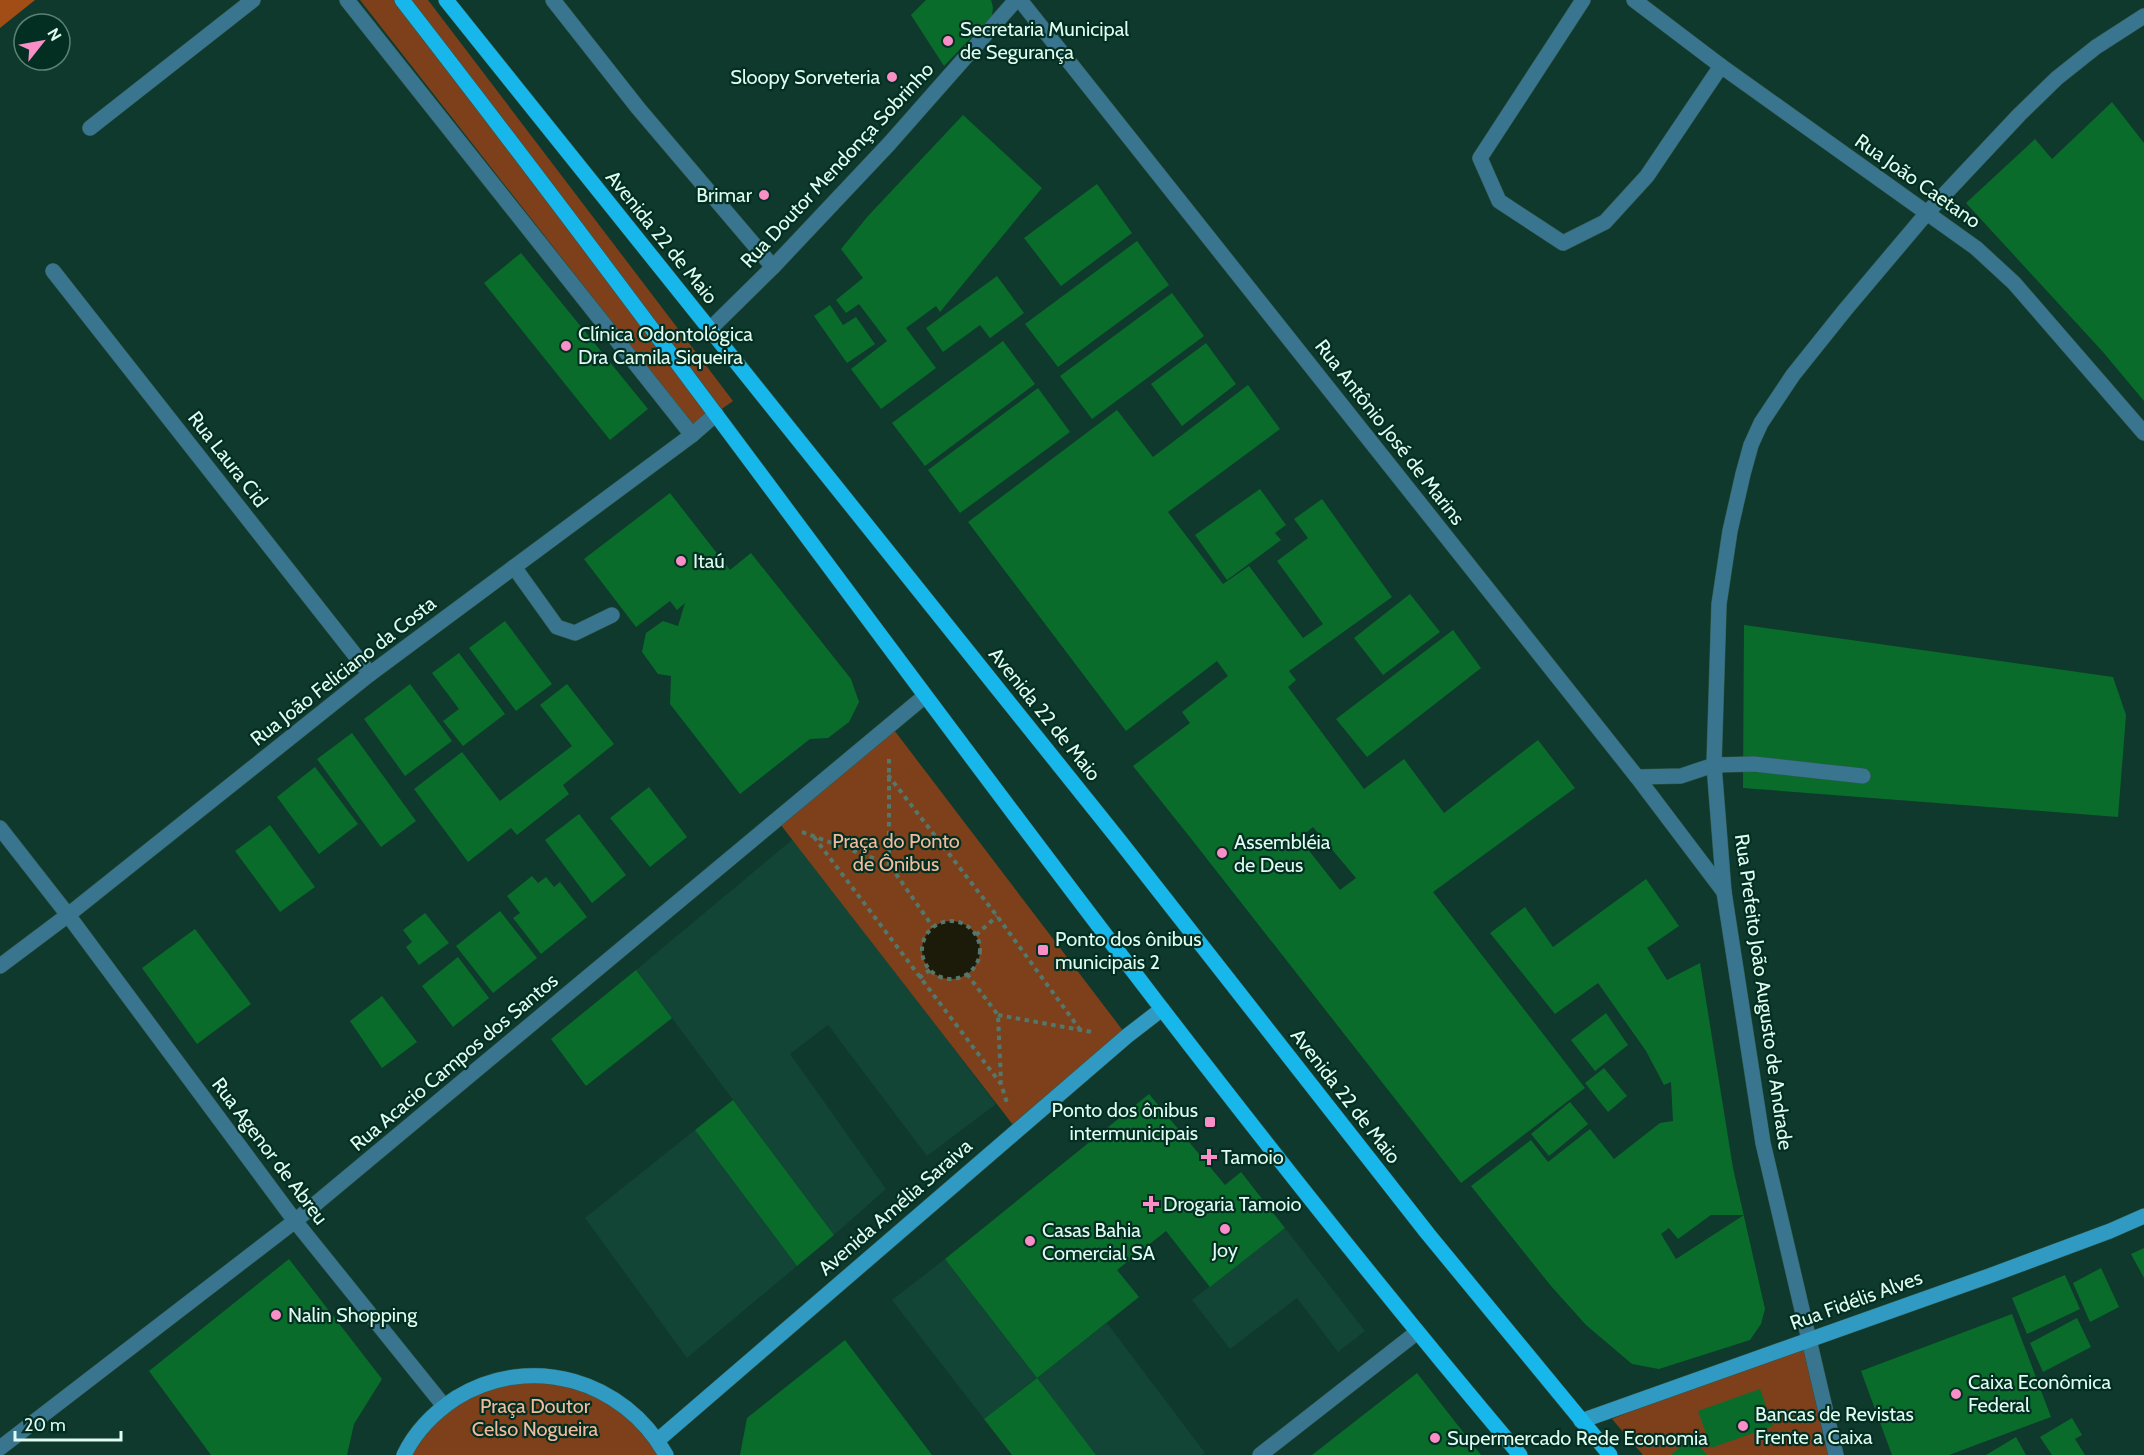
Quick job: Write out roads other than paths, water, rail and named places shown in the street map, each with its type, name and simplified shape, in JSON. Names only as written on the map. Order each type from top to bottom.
[{"type":"main road","points":[[402,0],[540,178],[925,696],[1162,1009],[1416,1333],[1520,1455]]},
{"type":"main road","name":"Avenida 22 de Maio","points":[[446,0],[1112,831],[1428,1234],[1610,1455]]},
{"type":"street","points":[[90,128],[253,0]]},
{"type":"street","points":[[347,0],[692,435]]},
{"type":"street","points":[[553,0],[638,108],[772,267]]},
{"type":"street","name":"Rua Doutor Mendonça Sobrinho","points":[[710,329],[889,144],[1018,0]]},
{"type":"street","name":"Rua Antônio José de Marins","points":[[1018,0],[1637,777],[1724,892]]},
{"type":"street","points":[[1583,0],[1480,158],[1499,201],[1563,243],[1605,222],[1647,177],[1721,66]]},
{"type":"street","name":"Rua João Caetano","points":[[1634,0],[1721,66],[1976,248],[2014,283],[2144,432]]},
{"type":"street","name":"Rua Prefeito João Augusto de Andrade","points":[[1836,1455],[1763,1143],[1724,892],[1714,765],[1719,604],[1743,474],[1751,445],[1761,423],[1793,375],[1926,214],[2057,78],[2096,47],[2144,16]]},
{"type":"street","name":"Rua Laura Cid","points":[[53,271],[370,674]]},
{"type":"street","name":"Rua João Feliciano da Costa","points":[[0,966],[68,915],[370,674],[692,435],[716,414]]},
{"type":"street","points":[[514,567],[557,627],[575,633],[612,615]]},
{"type":"street","name":"Rua Acacio Campos dos Santos","points":[[0,1448],[295,1221],[925,696]]},
{"type":"street","points":[[1637,777],[1681,776],[1714,765],[1754,764],[1863,776]]},
{"type":"street","name":"Rua Agenor de Abreu","points":[[0,828],[68,915],[295,1221],[444,1406]]},
{"type":"street","name":"Avenida Amélia Saraiva","points":[[658,1440],[1126,1036],[1162,1009]]},
{"type":"street","name":"Rua Fidélis Alves","points":[[1581,1421],[2088,1239],[2144,1216]]},
{"type":"street","points":[[1260,1455],[1416,1333]]},
{"type":"street","points":[[404,1455],[423,1425],[444,1406],[470,1390],[498,1380],[528,1375],[558,1377],[587,1385],[614,1398],[638,1417],[658,1440],[666,1455]]},
{"type":"place","name":"Secretaria Municipal de Segurança","points":[[948,41]]},
{"type":"place","name":"Sloopy Sorveteria","points":[[892,77]]},
{"type":"place","name":"Brimar","points":[[764,195]]},
{"type":"place","name":"Clínica Odontológica Dra Camila Siqueira","points":[[566,346]]},
{"type":"place","name":"Itaú","points":[[681,561]]},
{"type":"place","name":"Assembléia de Deus","points":[[1222,853]]},
{"type":"place","name":"Ponto dos ônibus municipais 2","points":[[1043,950]]},
{"type":"place","name":"Ponto dos ônibus intermunicipais","points":[[1210,1122]]},
{"type":"place","name":"Tamoio","points":[[1209,1157]]},
{"type":"place","name":"Drogaria Tamoio","points":[[1151,1204]]},
{"type":"place","name":"Joy","points":[[1225,1229]]},
{"type":"place","name":"Casas Bahia Comercial SA","points":[[1030,1241]]},
{"type":"place","name":"Nalin Shopping","points":[[276,1315]]},
{"type":"place","name":"Caixa Econômica Federal","points":[[1956,1394]]},
{"type":"place","name":"Bancas de Revistas Frente a Caixa","points":[[1743,1426]]},
{"type":"place","name":"Supermercado Rede Economia","points":[[1435,1438]]},
{"type":"park label","name":"Praça do Ponto de Ônibus","points":[[896,852]]},
{"type":"park label","name":"Praça Doutor Celso Nogueira","points":[[535,1418]]}]
